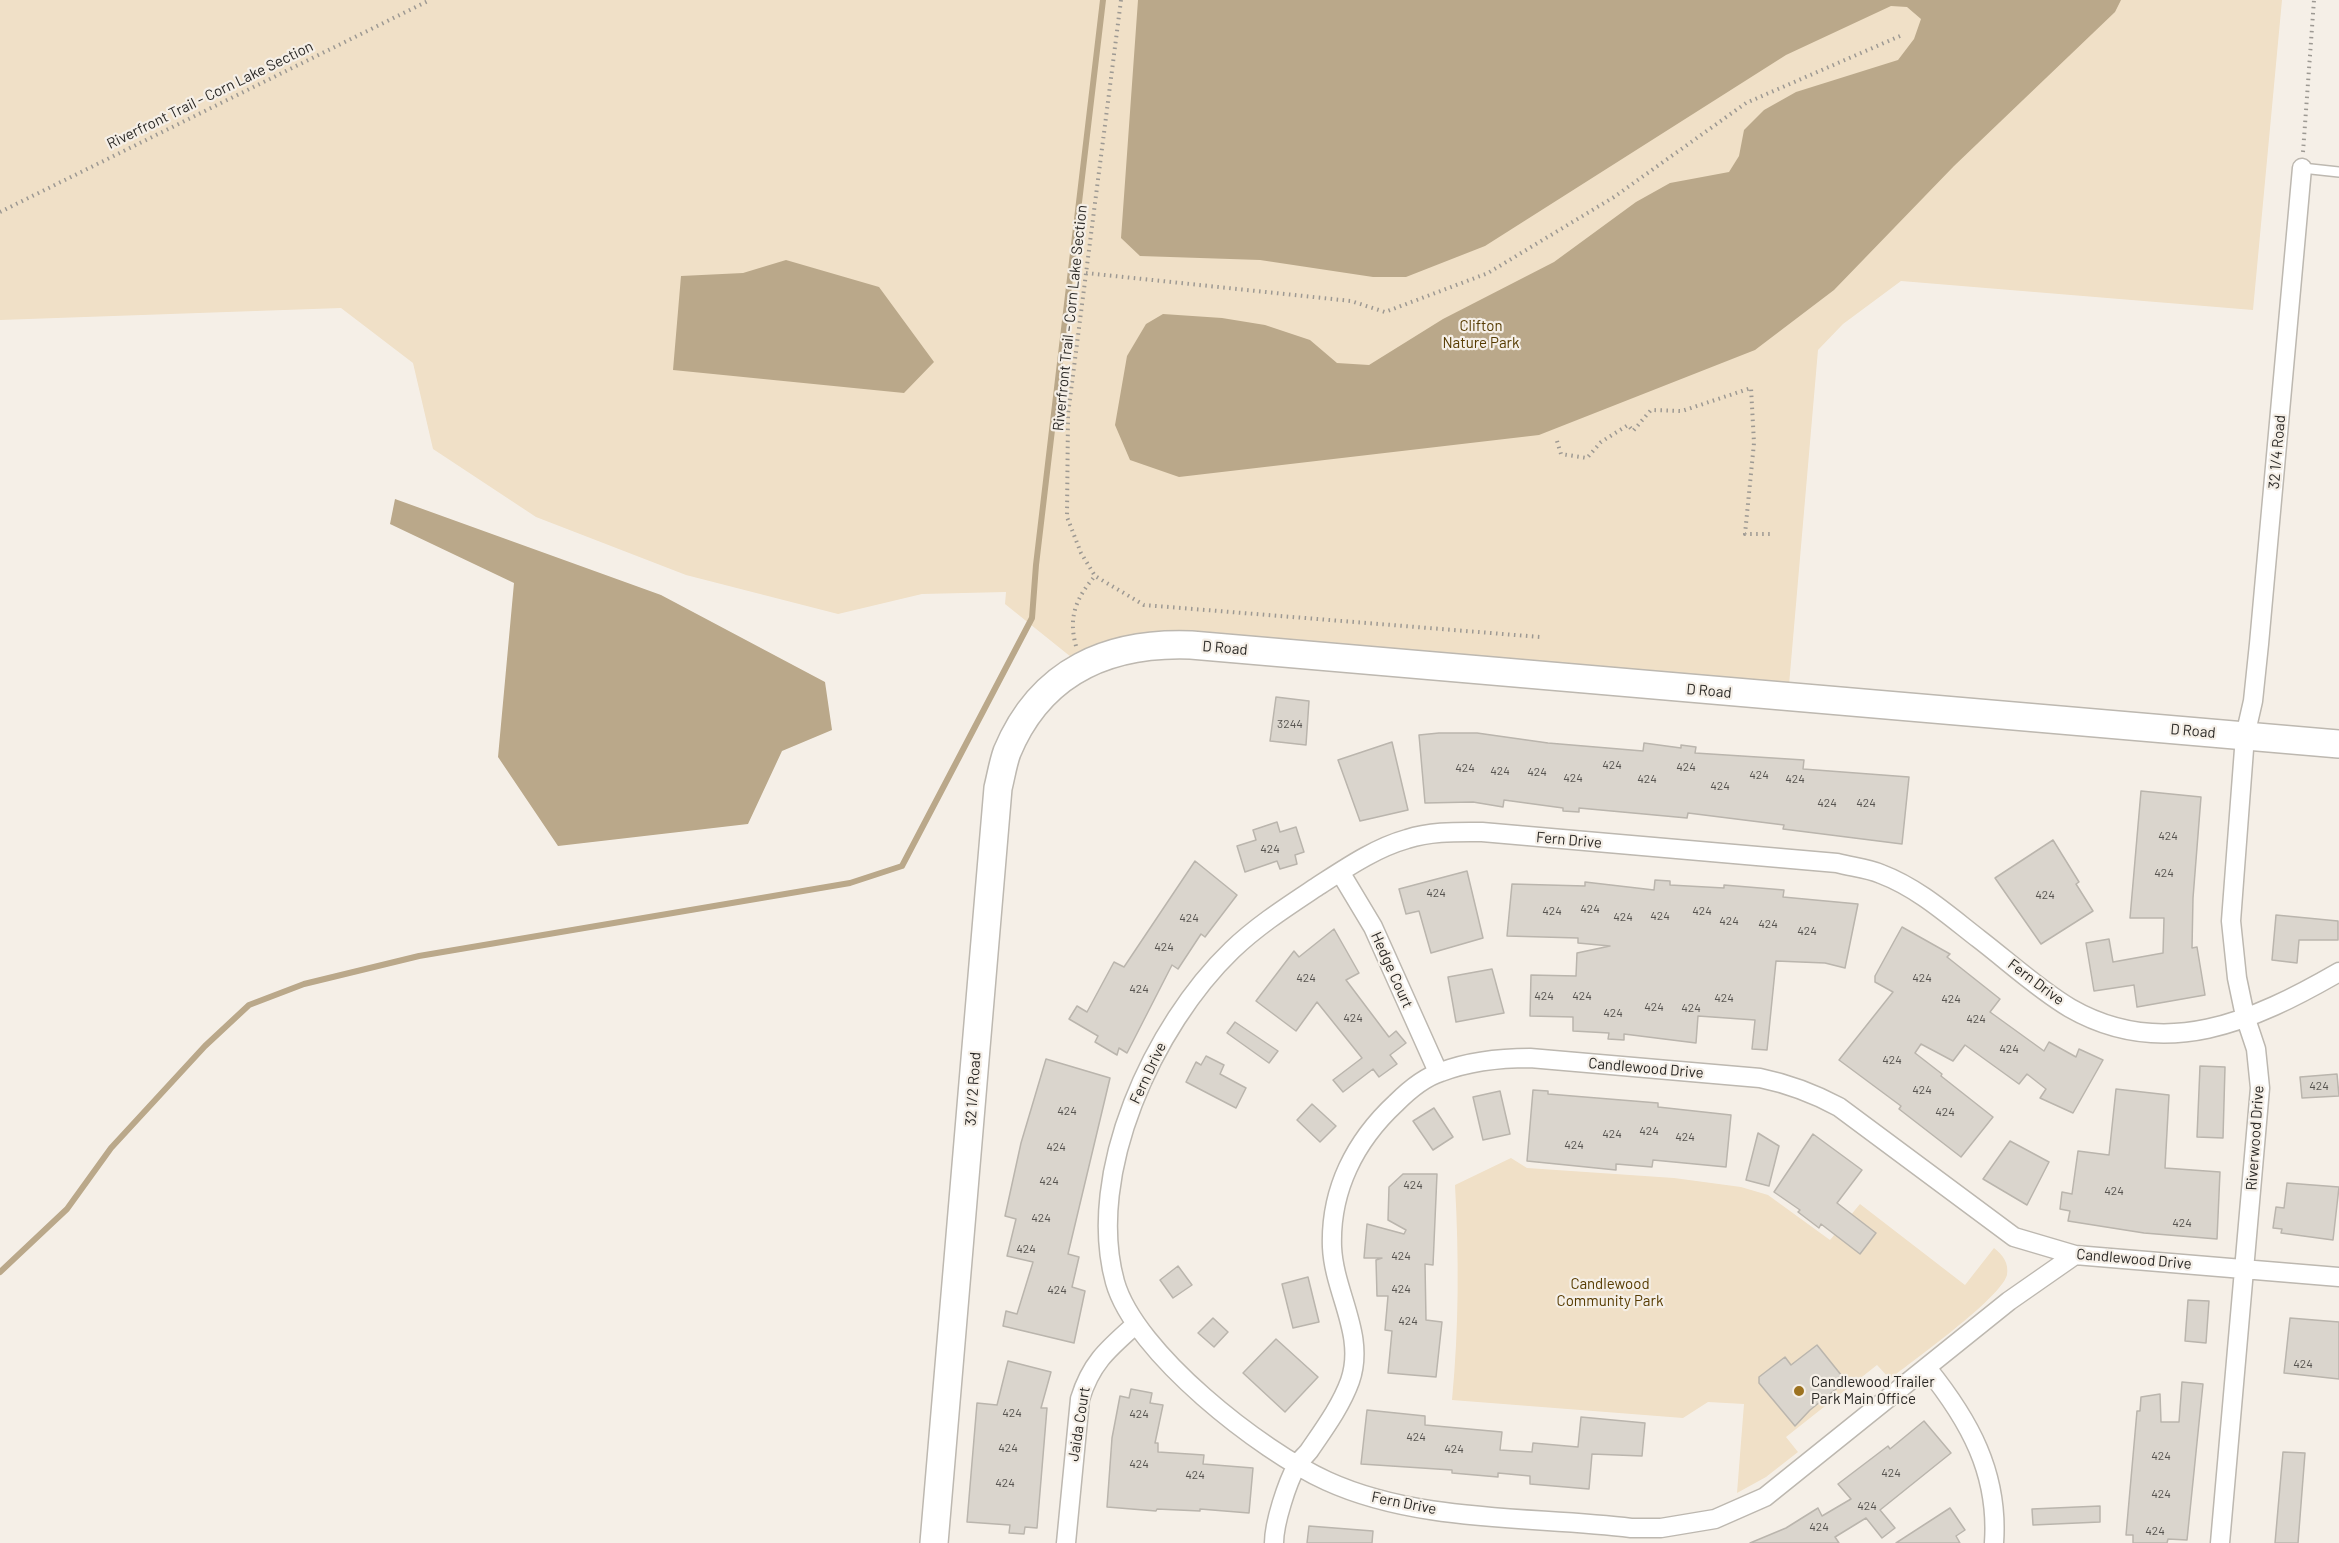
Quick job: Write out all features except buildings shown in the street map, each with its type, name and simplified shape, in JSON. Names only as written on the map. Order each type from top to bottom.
[{"type":"street","name":"32 1/4 Road","points":[[2245,736],[2253,701],[2259,644],[2302,168]]},
{"type":"street","name":"D Road","points":[[1081,665],[1112,652],[1155,644],[1191,645],[2339,744]]},
{"type":"street","name":"32 1/2 Road","points":[[934,1543],[998,788],[1007,752],[1030,712],[1054,686],[1081,665]]},
{"type":"street","name":"Riverwood Drive","points":[[2220,1543],[2260,1088],[2256,1049],[2245,1016],[2231,921],[2245,736]]},
{"type":"street","name":"Fern Drive","points":[[2075,1255],[2009,1301],[1765,1497],[1741,1510],[1688,1525],[1631,1528],[1433,1510],[1380,1501],[1327,1481],[1297,1465],[1251,1437],[1166,1360],[1135,1325],[1115,1281],[1106,1228],[1112,1177],[1143,1077],[1161,1043],[1190,999],[1231,951],[1262,924],[1375,851],[1408,838],[1439,832],[1482,832],[1837,863],[1880,873],[1914,889],[2053,997],[2099,1022],[2125,1029],[2170,1034],[2222,1026],[2245,1016],[2283,1005],[2339,972]]},
{"type":"street","name":"Hedge Court","points":[[1340,872],[1373,927],[1438,1072]]},
{"type":"street","name":"Candlewood Drive","points":[[1274,1543],[1278,1513],[1297,1465],[1338,1406],[1354,1368],[1354,1336],[1341,1292],[1332,1248],[1333,1214],[1340,1185],[1353,1154],[1376,1121],[1407,1093],[1438,1072],[1503,1058],[1530,1058],[1760,1078],[1784,1083],[1809,1091],[1839,1107],[2014,1237],[2075,1255],[2339,1277]]},
{"type":"street","name":"Jaida Court","points":[[1066,1543],[1080,1399],[1087,1376],[1102,1354],[1135,1325]]},
{"type":"street","points":[[1927,1368],[1965,1419],[1982,1455],[1993,1497],[1995,1543]]},
{"type":"lane","points":[[2302,168],[2339,172]]},
{"type":"path","name":"Riverfront Trail - Corn Lake Section","points":[[0,212],[430,0]]},
{"type":"path","name":"Riverfront Trail - Corn Lake Section","points":[[1120,0],[1068,414],[1067,517],[1081,553],[1095,576],[1144,605],[1540,637]]},
{"type":"path","points":[[2302,168],[2314,0]]},
{"type":"path","points":[[1086,273],[1351,301],[1385,312],[1488,273],[1614,196],[1746,103],[1900,36]]},
{"type":"path","points":[[1557,441],[1561,454],[1587,458],[1600,442],[1628,425],[1633,431],[1651,410],[1682,411],[1751,388],[1754,443],[1745,534],[1770,534]]},
{"type":"path","points":[[1081,665],[1074,638],[1074,605],[1080,592],[1095,576]]},
{"type":"green space","name":"Clifton Nature Park","points":[[0,0],[2282,0],[2253,310],[1901,281],[1843,324],[1818,350],[1789,685],[1191,645],[1081,665],[1005,604],[1006,592],[922,594],[838,614],[686,575],[536,517],[433,449],[413,363],[341,308],[0,320]]},
{"type":"green space","name":"Candlewood Community Park","points":[[1511,1158],[1527,1168],[1674,1178],[1741,1187],[1768,1195],[1830,1240],[1860,1204],[1965,1285],[1994,1248],[2005,1260],[2007,1275],[2001,1286],[1973,1314],[1890,1379],[1877,1365],[1786,1437],[1798,1452],[1766,1477],[1737,1493],[1744,1404],[1708,1402],[1683,1418],[1452,1400],[1458,1292],[1455,1185]]},
{"type":"shaded area","points":[[1138,0],[2121,0],[2115,12],[1954,166],[1834,290],[1755,350],[1539,435],[1179,477],[1130,460],[1115,425],[1127,356],[1146,324],[1163,314],[1222,318],[1265,325],[1310,340],[1337,363],[1369,365],[1443,319],[1554,262],[1636,202],[1670,183],[1729,172],[1739,156],[1744,130],[1764,110],[1796,92],[1898,60],[1914,39],[1921,19],[1907,7],[1891,6],[1786,55],[1485,246],[1406,277],[1373,277],[1260,260],[1140,256],[1121,238]]},
{"type":"shaded area","points":[[786,260],[879,287],[934,362],[904,393],[673,370],[681,276],[743,273]]},
{"type":"shaded area","points":[[395,499],[661,595],[825,682],[832,730],[782,751],[748,824],[558,846],[498,757],[514,583],[390,524]]},
{"type":"waterway","points":[[0,1272],[67,1209],[111,1148],[205,1046],[249,1005],[304,984],[419,956],[850,883],[902,866],[1032,618],[1036,565],[1103,0]]},
{"type":"place","name":"Candlewood Trailer Park Main Office","points":[[1799,1391]]}]
